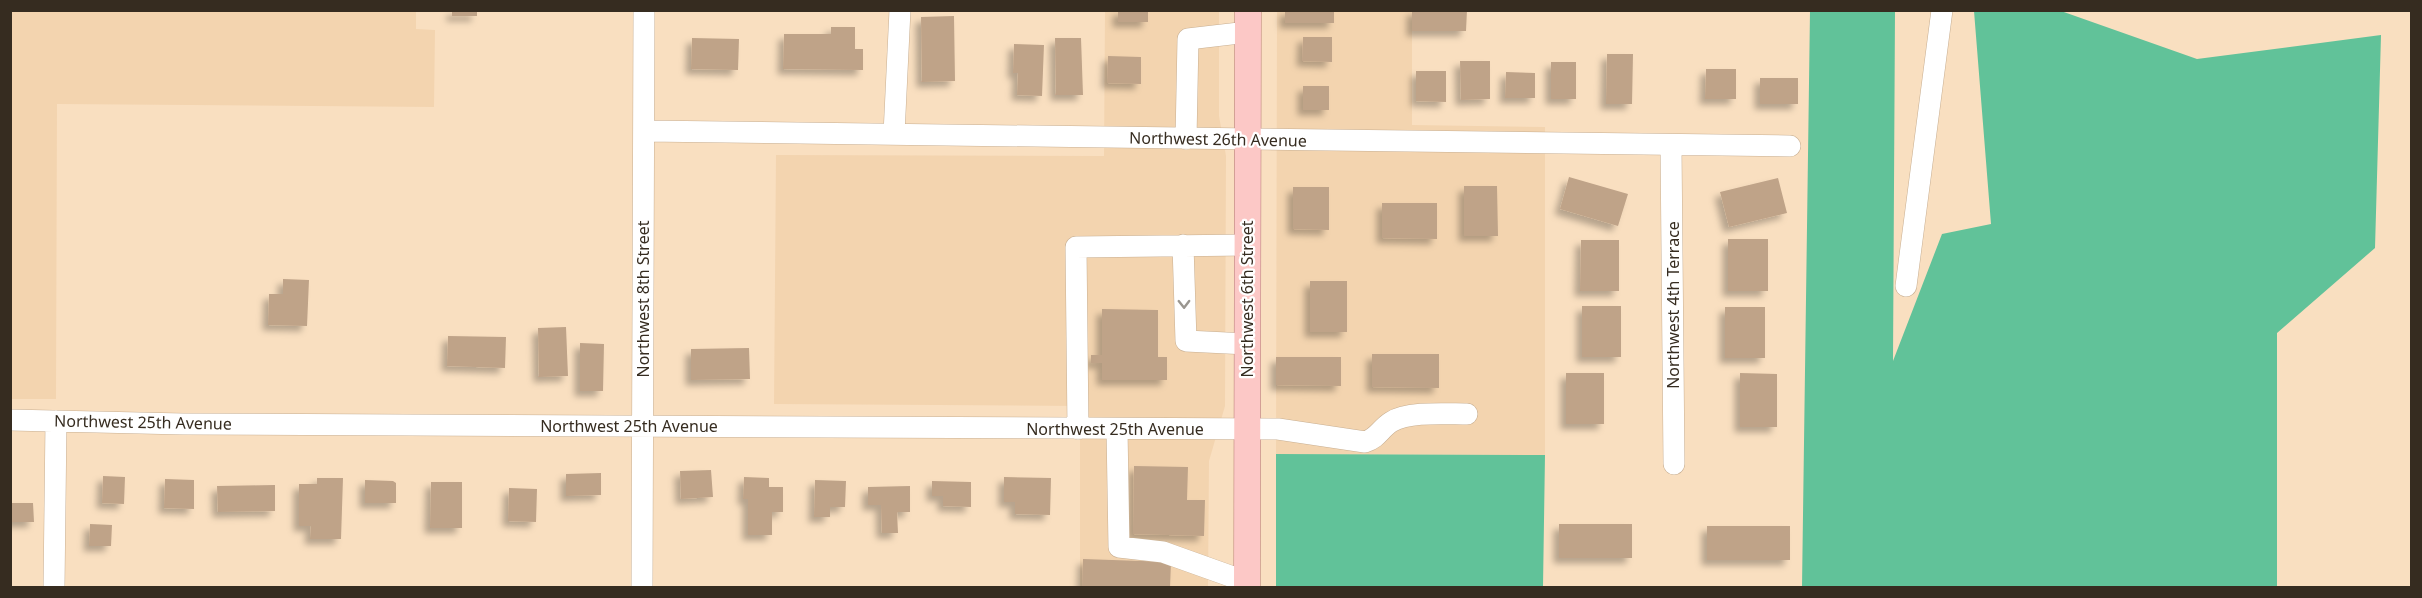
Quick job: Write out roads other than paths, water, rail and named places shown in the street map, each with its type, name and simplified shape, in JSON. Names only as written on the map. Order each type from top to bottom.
[{"type":"main road","name":"Northwest 6th Street","points":[[1247,585],[1248,21]]},
{"type":"street","name":"Northwest 8th Street","points":[[642,588],[644,10]]},
{"type":"street","points":[[894,134],[900,10]]},
{"type":"street","points":[[1906,285],[1942,10]]},
{"type":"street","points":[[1186,139],[1188,39],[1248,21]]},
{"type":"street","name":"Northwest 26th Avenue","points":[[645,131],[1791,146]]},
{"type":"street","name":"Northwest 4th Terrace","points":[[1671,146],[1674,464]]},
{"type":"street","points":[[1183,245],[1186,341],[1247,344]]},
{"type":"street","points":[[1078,429],[1076,247],[1248,245]]},
{"type":"street","name":"Northwest 25th Avenue","points":[[10,420],[195,424],[1278,429],[1365,442],[1376,439],[1391,422],[1430,414],[1467,414]]},
{"type":"street","points":[[54,588],[56,421]]},
{"type":"street","points":[[1117,429],[1119,547],[1163,552],[1247,585]]}]
